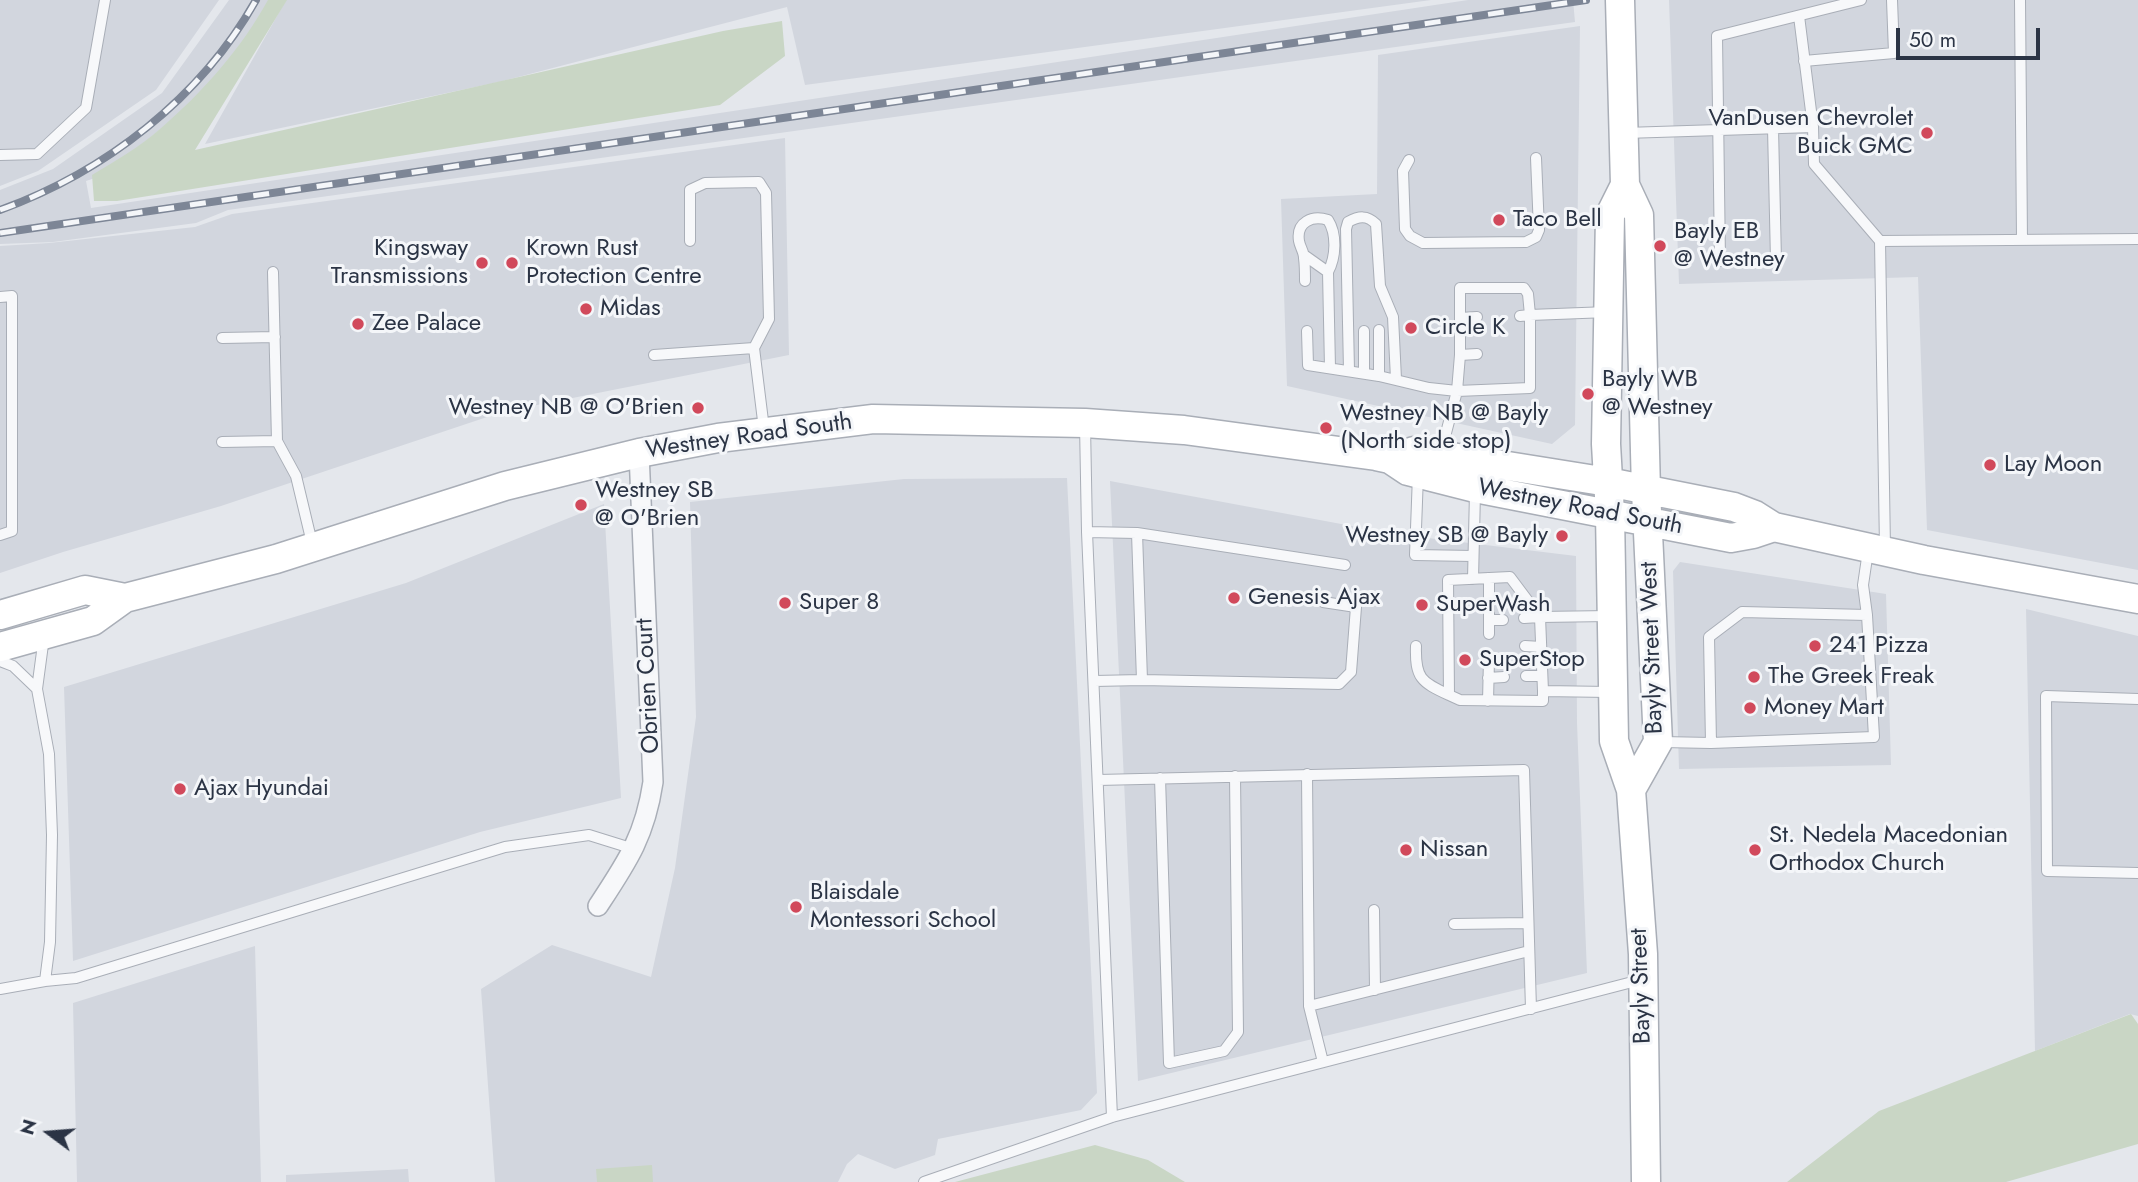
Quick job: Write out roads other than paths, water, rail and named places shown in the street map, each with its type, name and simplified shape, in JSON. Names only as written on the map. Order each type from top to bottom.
[{"type":"main road","name":"Bayly Street West","points":[[1620,0],[1625,185],[1639,215],[1658,742],[1631,790]]},
{"type":"main road","name":"Bayly Street West","points":[[1625,185],[1610,215],[1606,444],[1614,741],[1631,790]]},
{"type":"main road","name":"Westney Road South","points":[[0,647],[93,621],[125,598],[276,559],[505,486],[639,453],[718,438],[873,419],[1085,423],[1184,430],[1390,459],[1408,471],[1475,488],[1731,538],[1774,527]]},
{"type":"main road","name":"Westney Road South","points":[[1390,459],[1414,451],[1608,482],[1734,507],[1755,515],[1774,527],[1877,550],[2138,599]]},
{"type":"main road","name":"Westney Road South","points":[[0,615],[85,590],[125,598]]},
{"type":"main road","name":"Bayly Street","points":[[1631,790],[1643,980],[1646,1182]]},
{"type":"street","name":"Obrien Court","points":[[598,906],[634,850],[650,804],[653,782],[639,453]]},
{"type":"lane","points":[[0,155],[37,154],[86,108],[105,0]]},
{"type":"lane","points":[[1773,128],[1776,261],[1720,261],[1717,36],[1861,0]]},
{"type":"lane","points":[[1804,61],[1894,53],[1892,0]]},
{"type":"lane","points":[[2020,0],[2022,240]]},
{"type":"lane","points":[[1658,742],[1711,743],[1874,737],[1863,585],[1877,550],[1880,241],[1814,164],[1813,127],[1799,16]]},
{"type":"lane","points":[[1624,133],[1813,127]]},
{"type":"lane","points":[[1409,160],[1403,171],[1405,229],[1410,236],[1423,243],[1527,242],[1536,237],[1539,230],[1536,158]]},
{"type":"lane","points":[[690,242],[690,190],[705,183],[758,182],[766,193],[769,319],[754,348],[765,433]]},
{"type":"lane","points":[[1349,370],[1346,229],[1348,222],[1358,216],[1370,218],[1376,224],[1380,286],[1393,317],[1396,379]]},
{"type":"lane","points":[[1305,281],[1304,255],[1299,240],[1301,226],[1308,219],[1319,217],[1328,220],[1334,229],[1333,263],[1328,272],[1330,368]]},
{"type":"lane","points":[[1880,241],[2138,239]]},
{"type":"lane","points":[[1304,255],[1328,272]]},
{"type":"lane","points":[[273,272],[277,441],[296,476],[313,547]]},
{"type":"lane","points":[[1307,331],[1308,365],[1349,370],[1430,388],[1457,391],[1530,388],[1525,353],[1528,293],[1524,288],[1460,288],[1457,391],[1440,456]]},
{"type":"lane","points":[[0,297],[12,296],[12,531],[0,535]]},
{"type":"lane","points":[[1525,315],[1608,312]]},
{"type":"lane","points":[[1460,318],[1477,317]]},
{"type":"lane","points":[[1379,330],[1379,376]]},
{"type":"lane","points":[[1364,331],[1364,373]]},
{"type":"lane","points":[[222,338],[275,337]]},
{"type":"lane","points":[[654,355],[754,348]]},
{"type":"lane","points":[[1460,355],[1477,354]]},
{"type":"lane","points":[[0,405],[12,405]]},
{"type":"lane","points":[[1085,423],[1084,462],[1112,1117]]},
{"type":"lane","points":[[222,442],[277,441]]},
{"type":"lane","points":[[1418,474],[1416,560],[1473,556]]},
{"type":"lane","points":[[1473,579],[1475,488]]},
{"type":"lane","points":[[1087,532],[1137,533],[1345,565]]},
{"type":"lane","points":[[1137,533],[1142,680]]},
{"type":"lane","points":[[1416,646],[1415,666],[1418,674],[1427,685],[1449,695],[1460,700],[1543,701],[1540,617],[1510,577],[1448,580],[1449,695]]},
{"type":"lane","points":[[1489,578],[1489,634]]},
{"type":"lane","points":[[1094,681],[1339,684],[1351,672],[1356,607],[1323,603]]},
{"type":"lane","points":[[1711,743],[1709,637],[1742,612],[1867,615]]},
{"type":"lane","points":[[1524,618],[1612,616]]},
{"type":"lane","points":[[1489,620],[1503,620]]},
{"type":"lane","points":[[45,634],[37,689],[49,754],[52,835],[50,943],[45,981]]},
{"type":"lane","points":[[1525,646],[1541,647]]},
{"type":"lane","points":[[1488,701],[1489,659]]},
{"type":"lane","points":[[0,661],[13,666],[37,689]]},
{"type":"lane","points":[[1526,676],[1542,676]]},
{"type":"lane","points":[[1488,678],[1504,677]]},
{"type":"lane","points":[[1543,691],[1613,692]]},
{"type":"lane","points":[[2138,699],[2046,696],[2047,871],[2138,873]]},
{"type":"lane","points":[[1098,780],[1524,770],[1531,1009]]},
{"type":"lane","points":[[1307,774],[1309,1006],[1323,1062]]},
{"type":"lane","points":[[1160,778],[1169,1063],[1224,1051],[1238,1032],[1235,776]]},
{"type":"lane","points":[[0,989],[76,978],[505,847],[589,835],[634,850]]},
{"type":"lane","points":[[1374,910],[1375,990]]},
{"type":"lane","points":[[1454,924],[1528,923]]},
{"type":"lane","points":[[1309,1006],[1529,951]]},
{"type":"lane","points":[[924,1182],[1112,1117],[1643,980]]},
{"type":"railway","points":[[0,210],[77,175],[147,128],[208,69],[234,36],[256,0]]},
{"type":"railway","points":[[0,233],[1586,0]]},
{"type":"place","name":"VanDusen Chevrolet Buick GMC","points":[[1927,133]]},
{"type":"place","name":"Taco Bell","points":[[1499,220]]},
{"type":"place","name":"Bayly EB @ Westney","points":[[1660,246]]},
{"type":"place","name":"Kingsway Transmissions","points":[[482,263]]},
{"type":"place","name":"Krown Rust Protection Centre","points":[[512,263]]},
{"type":"place","name":"Midas","points":[[586,309]]},
{"type":"place","name":"Zee Palace","points":[[358,324]]},
{"type":"place","name":"Circle K","points":[[1411,328]]},
{"type":"place","name":"Bayly WB @ Westney","points":[[1588,394]]},
{"type":"place","name":"Westney NB @ O'Brien","points":[[698,408]]},
{"type":"place","name":"Westney NB @ Bayly (North side stop)","points":[[1326,428]]},
{"type":"place","name":"Lay Moon","points":[[1990,465]]},
{"type":"place","name":"Westney SB @ O'Brien","points":[[581,505]]},
{"type":"place","name":"Westney SB @ Bayly","points":[[1562,536]]},
{"type":"place","name":"Genesis Ajax","points":[[1234,598]]},
{"type":"place","name":"Super 8","points":[[785,603]]},
{"type":"place","name":"SuperWash","points":[[1422,605]]},
{"type":"place","name":"241 Pizza","points":[[1815,646]]},
{"type":"place","name":"SuperStop","points":[[1465,660]]},
{"type":"place","name":"The Greek Freak","points":[[1754,677]]},
{"type":"place","name":"Money Mart","points":[[1750,708]]},
{"type":"place","name":"Ajax Hyundai","points":[[180,789]]},
{"type":"place","name":"Nissan","points":[[1406,850]]},
{"type":"place","name":"St. Nedela Macedonian Orthodox Church","points":[[1755,850]]},
{"type":"place","name":"Blaisdale Montessori School","points":[[796,907]]}]
